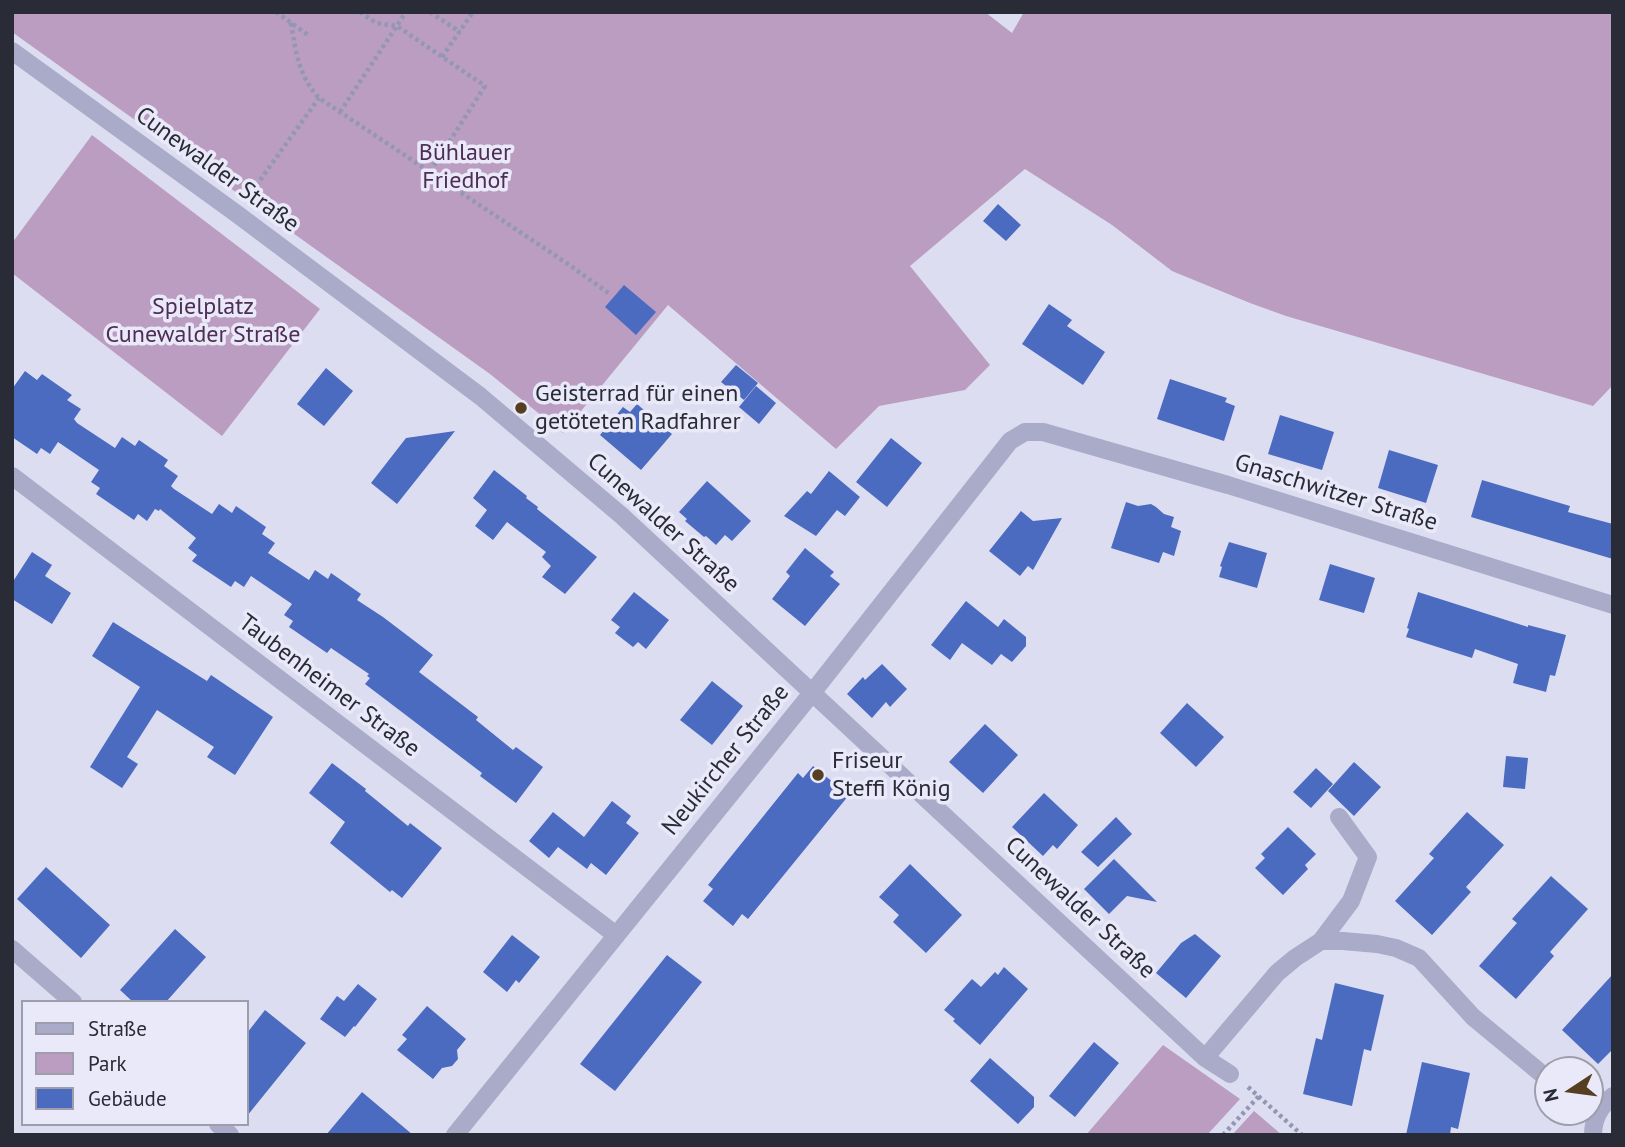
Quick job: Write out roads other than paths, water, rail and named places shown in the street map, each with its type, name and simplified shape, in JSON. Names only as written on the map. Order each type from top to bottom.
[{"type":"street","name":"Cunewalder Straße","points":[[12,51],[237,214],[480,396],[622,516],[1205,1058],[1230,1074]]},
{"type":"street","name":"Neukircher Straße","points":[[455,1135],[813,693],[1010,441],[1025,432],[1043,432]]},
{"type":"street","name":"Gnaschwitzer Straße","points":[[1043,432],[1228,485],[1613,604]]},
{"type":"street","name":"Taubenheimer Straße","points":[[12,476],[616,935]]},
{"type":"street","points":[[1205,1058],[1277,973],[1321,941],[1351,901],[1368,857],[1339,817]]},
{"type":"street","points":[[1321,941],[1377,944],[1396,948],[1419,958],[1473,1017],[1534,1067]]},
{"type":"street","points":[[12,949],[70,1000]]},
{"type":"place","name":"Geisterrad für einen getöteten Radfahrer","points":[[521,408]]},
{"type":"place","name":"Friseur Steffi König","points":[[818,775]]},
{"type":"park label","name":"Bühlauer Friedhof","points":[[465,167]]},
{"type":"park label","name":"Spielplatz Cunewalder Straße","points":[[203,321]]}]
